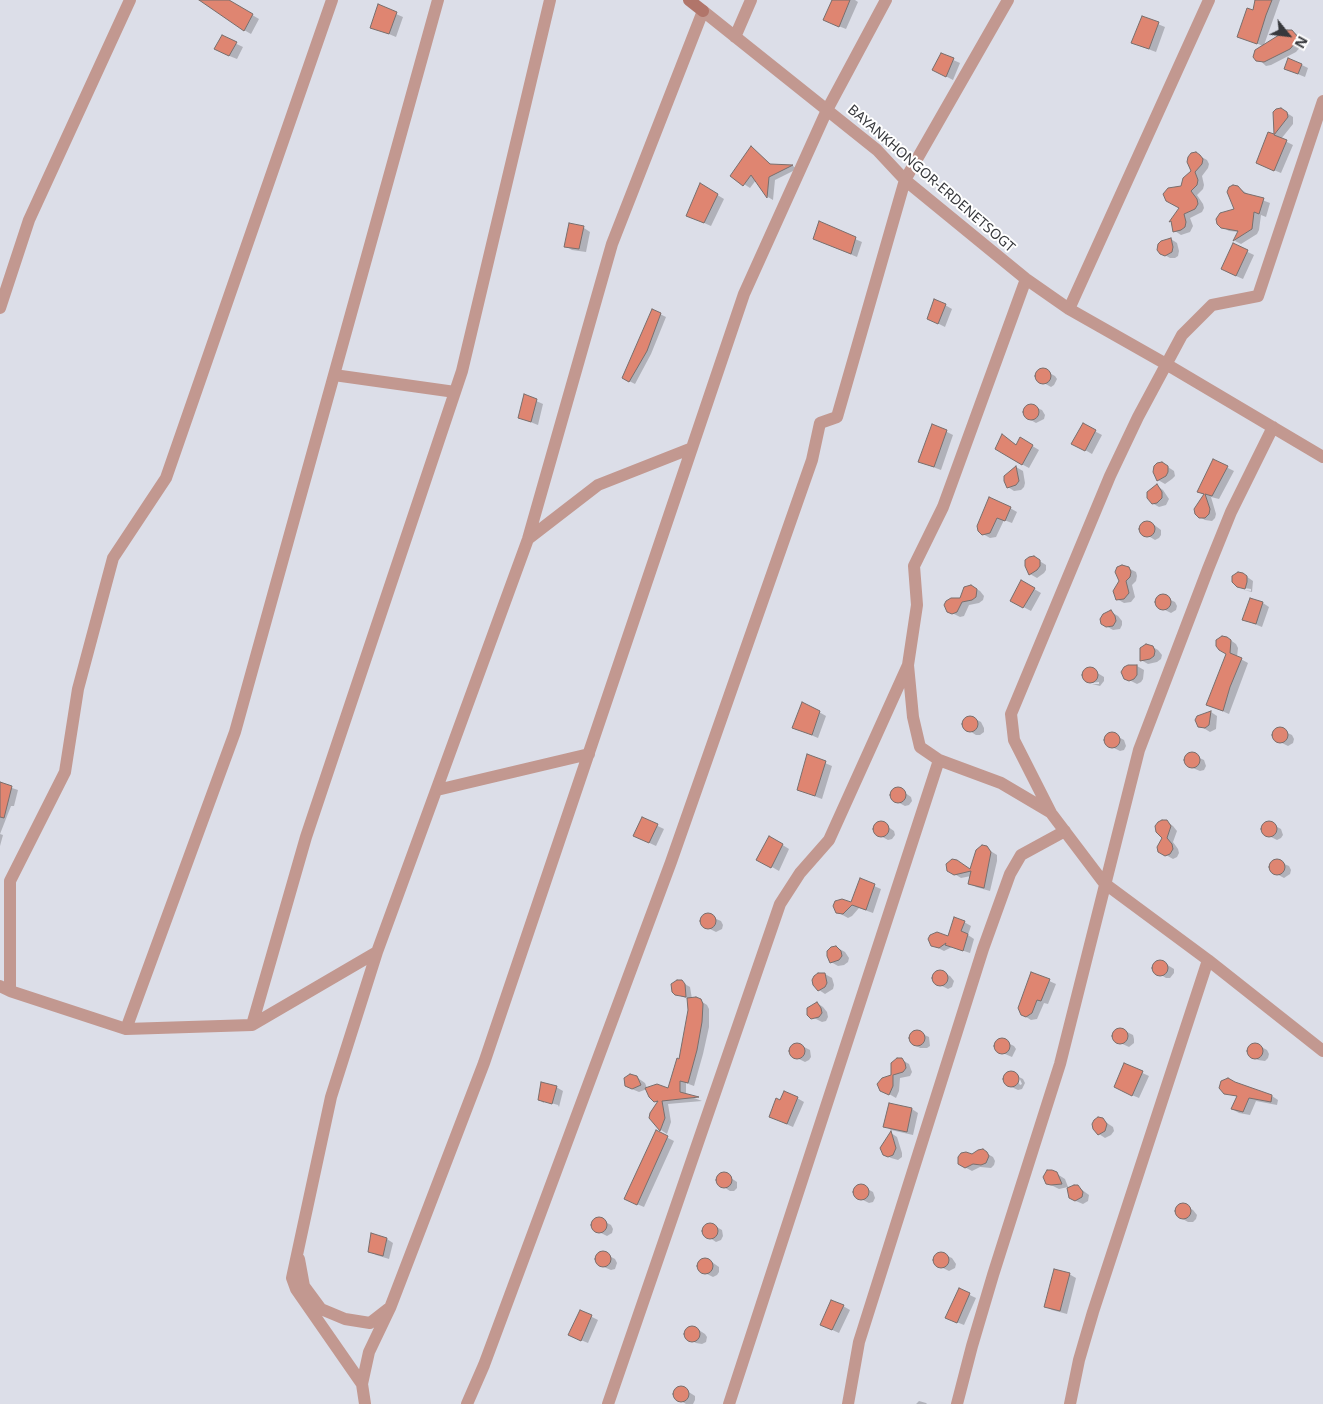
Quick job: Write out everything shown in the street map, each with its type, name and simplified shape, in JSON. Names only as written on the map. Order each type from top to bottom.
[{"type":"street","points":[[0,308],[29,220],[130,0]]},
{"type":"street","points":[[332,0],[166,478],[113,558],[78,689],[65,772],[10,881],[5,988],[126,1029],[252,1025],[377,952]]},
{"type":"street","points":[[126,1029],[235,732],[438,0]]},
{"type":"street","points":[[252,1025],[306,837],[462,371],[550,0]]},
{"type":"street","name":"BAYANKHONGOR-ERDENETSOGT","points":[[689,0],[877,150],[905,180],[1026,280],[1069,309],[1217,393],[1323,457]]},
{"type":"street","points":[[735,37],[751,0]]},
{"type":"street","points":[[365,1404],[362,1384],[369,1352],[390,1308],[484,1064],[744,294],[827,110],[886,0]]},
{"type":"street","points":[[467,1404],[484,1365],[671,862],[812,460],[820,423],[837,417],[905,180],[1008,0]]},
{"type":"street","points":[[1069,309],[1209,0]]},
{"type":"street","points":[[362,1384],[296,1289],[292,1278],[331,1096],[377,952],[528,539],[612,244],[703,11]]},
{"type":"street","points":[[1323,101],[1258,296],[1212,305],[1182,335],[1110,476],[1011,714],[1014,740],[1051,813],[1104,883],[1208,960],[1323,1051]]},
{"type":"street","points":[[1026,280],[943,507],[914,566],[917,605],[908,665],[913,717],[920,747],[939,760],[1001,783],[1051,813]]},
{"type":"street","points":[[334,375],[455,392]]},
{"type":"street","points":[[957,1404],[988,1293],[1060,1064],[1139,750],[1228,520],[1273,427]]},
{"type":"street","points":[[528,539],[598,485],[692,448]]},
{"type":"street","points":[[608,1404],[780,904],[800,872],[829,840],[908,665]]},
{"type":"street","points":[[437,790],[589,754]]},
{"type":"street","points":[[729,1404],[939,760]]},
{"type":"street","points":[[848,1404],[859,1342],[983,949],[1010,874],[1021,855],[1066,831]]},
{"type":"street","points":[[1070,1404],[1079,1360],[1093,1312],[1208,960]]},
{"type":"street","points":[[297,1249],[304,1286],[321,1309],[345,1319],[370,1323],[390,1308]]},
{"type":"building","points":[[199,0],[229,0],[253,14],[244,31]]},
{"type":"building","points":[[832,0],[850,0],[839,27],[823,20]]},
{"type":"building","points":[[1255,0],[1272,0],[1257,44],[1237,37],[1247,8],[1253,10]]},
{"type":"building","points":[[378,4],[397,12],[389,34],[370,28]]},
{"type":"building","points":[[1142,16],[1159,22],[1149,49],[1131,43]]},
{"type":"building","points":[[1287,30],[1292,30],[1297,36],[1296,42],[1290,49],[1264,62],[1256,61],[1253,57],[1255,50]]},
{"type":"building","points":[[222,35],[237,42],[229,56],[214,49]]},
{"type":"building","points":[[941,53],[954,58],[946,77],[932,70]]},
{"type":"building","points":[[1288,58],[1302,64],[1298,74],[1284,69]]},
{"type":"building","points":[[1281,108],[1287,112],[1288,117],[1274,135],[1287,140],[1274,171],[1256,163],[1268,132],[1274,134],[1273,112]]},
{"type":"building","points":[[751,146],[770,164],[793,165],[769,177],[767,198],[751,175],[743,186],[730,176]]},
{"type":"building","points":[[1196,152],[1203,159],[1202,164],[1195,172],[1198,180],[1197,185],[1191,191],[1198,204],[1195,209],[1184,214],[1185,227],[1173,232],[1171,221],[1169,222],[1179,208],[1166,201],[1163,194],[1168,188],[1181,186],[1183,178],[1191,171],[1187,162],[1188,157],[1191,153]]},
{"type":"building","points":[[700,183],[718,194],[704,223],[686,216]]},
{"type":"building","points":[[1233,185],[1238,186],[1244,193],[1264,198],[1259,214],[1254,212],[1252,229],[1233,241],[1238,231],[1221,228],[1217,224],[1216,219],[1220,213],[1234,209],[1227,192],[1229,187]]},
{"type":"building","points":[[819,221],[856,237],[851,254],[813,239]]},
{"type":"building","points":[[569,223],[584,226],[579,249],[564,247]]},
{"type":"building","points":[[1171,238],[1172,252],[1165,256],[1160,254],[1157,250],[1158,244]]},
{"type":"building","points":[[1233,243],[1248,250],[1236,276],[1221,269]]},
{"type":"building","points":[[934,299],[946,304],[938,324],[927,319]]},
{"type":"building","points":[[652,309],[661,313],[647,351],[629,382],[622,378]]},
{"type":"building","points":[[1043,368],[1049,370],[1051,376],[1049,382],[1043,384],[1037,382],[1035,376],[1037,370]]},
{"type":"building","points":[[524,394],[537,399],[531,422],[518,418]]},
{"type":"building","points":[[1031,404],[1037,406],[1039,412],[1037,418],[1031,420],[1025,418],[1023,412],[1025,406]]},
{"type":"building","points":[[1083,423],[1096,430],[1085,451],[1071,444]]},
{"type":"building","points":[[932,424],[947,430],[934,467],[918,462]]},
{"type":"building","points":[[1002,434],[1016,445],[1020,437],[1033,445],[1022,465],[995,449]]},
{"type":"building","points":[[1213,459],[1228,466],[1212,496],[1205,494],[1210,509],[1209,514],[1205,518],[1199,518],[1195,514],[1194,509],[1204,494],[1197,492]]},
{"type":"building","points":[[1162,462],[1168,466],[1168,472],[1166,476],[1157,481],[1153,472],[1154,466]]},
{"type":"building","points":[[1016,466],[1019,481],[1016,485],[1007,488],[1004,476]]},
{"type":"building","points":[[1157,484],[1162,492],[1162,498],[1157,503],[1152,504],[1147,498],[1147,492]]},
{"type":"building","points":[[989,497],[1011,507],[1005,521],[997,518],[990,533],[982,535],[978,531],[977,526]]},
{"type":"building","points":[[1147,521],[1153,523],[1155,529],[1153,535],[1147,537],[1141,535],[1139,529],[1141,523]]},
{"type":"building","points":[[1034,556],[1040,560],[1040,566],[1029,575],[1025,566],[1025,560]]},
{"type":"building","points":[[1122,565],[1129,567],[1131,572],[1130,577],[1126,581],[1129,593],[1124,599],[1116,600],[1113,591],[1119,581],[1115,572],[1117,567]]},
{"type":"building","points":[[1238,572],[1247,576],[1245,589],[1237,587],[1232,582],[1232,576]]},
{"type":"building","points":[[1021,580],[1035,588],[1023,608],[1010,601]]},
{"type":"building","points":[[971,585],[977,589],[976,597],[962,602],[957,612],[952,614],[947,612],[944,605],[946,601],[951,598],[960,598],[964,587]]},
{"type":"building","points":[[1163,594],[1169,596],[1171,602],[1169,608],[1163,610],[1157,608],[1155,602],[1157,596]]},
{"type":"building","points":[[1250,598],[1263,602],[1256,624],[1242,620]]},
{"type":"building","points":[[1111,610],[1116,621],[1113,626],[1106,627],[1101,624],[1100,619],[1103,614]]},
{"type":"building","points":[[1222,636],[1231,640],[1230,653],[1242,658],[1230,687],[1223,711],[1206,705],[1226,654],[1216,646],[1216,640]]},
{"type":"building","points":[[1146,644],[1153,646],[1154,656],[1140,661],[1140,648]]},
{"type":"building","points":[[1137,665],[1137,675],[1134,679],[1129,681],[1124,679],[1121,672],[1124,667]]},
{"type":"building","points":[[1090,667],[1096,669],[1098,675],[1096,681],[1090,683],[1084,681],[1082,675],[1084,669]]},
{"type":"building","points":[[802,702],[820,711],[812,735],[792,728]]},
{"type":"building","points":[[1211,711],[1209,725],[1205,728],[1198,727],[1195,720],[1197,716]]},
{"type":"building","points":[[970,716],[976,718],[978,724],[976,730],[970,732],[964,730],[962,724],[964,718]]},
{"type":"building","points":[[1280,727],[1286,729],[1288,735],[1286,741],[1280,743],[1274,741],[1272,735],[1274,729]]},
{"type":"building","points":[[1112,732],[1118,734],[1120,740],[1118,746],[1112,748],[1106,746],[1104,740],[1106,734]]},
{"type":"building","points":[[1192,752],[1198,754],[1200,760],[1198,766],[1192,768],[1186,766],[1184,760],[1186,754]]},
{"type":"building","points":[[807,754],[826,761],[815,796],[797,790]]},
{"type":"building","points":[[0,782],[12,786],[4,818],[0,817]]},
{"type":"building","points":[[898,787],[904,789],[906,795],[904,801],[898,803],[892,801],[890,795],[892,789]]},
{"type":"building","points":[[642,817],[658,824],[649,843],[633,836]]},
{"type":"building","points":[[1162,820],[1167,820],[1171,826],[1167,838],[1172,844],[1173,849],[1170,854],[1165,856],[1158,852],[1157,847],[1162,838],[1156,832],[1155,826]]},
{"type":"building","points":[[881,821],[887,823],[889,829],[887,835],[881,837],[875,835],[873,829],[875,823]]},
{"type":"building","points":[[1269,821],[1275,823],[1277,829],[1275,835],[1269,837],[1263,835],[1261,829],[1263,823]]},
{"type":"building","points":[[769,836],[783,844],[771,868],[756,860]]},
{"type":"building","points":[[982,845],[987,846],[991,852],[984,888],[968,884],[971,871],[954,875],[947,871],[946,864],[952,859],[957,860],[970,869],[976,850]]},
{"type":"building","points":[[1277,859],[1283,861],[1285,867],[1283,873],[1277,875],[1271,873],[1269,867],[1271,861]]},
{"type":"building","points":[[860,878],[875,884],[866,910],[852,905],[843,914],[836,913],[833,906],[835,901],[842,899],[851,902]]},
{"type":"building","points":[[708,913],[714,915],[716,921],[714,927],[708,929],[702,927],[700,921],[702,915]]},
{"type":"building","points":[[954,917],[965,921],[961,931],[968,934],[963,951],[945,945],[946,943],[939,948],[931,946],[928,939],[930,935],[937,932],[948,936]]},
{"type":"building","points":[[836,946],[841,951],[842,956],[839,960],[830,963],[827,951],[831,947]]},
{"type":"building","points":[[1160,960],[1166,962],[1168,968],[1166,974],[1160,976],[1154,974],[1152,968],[1154,962]]},
{"type":"building","points":[[940,970],[946,972],[948,978],[946,984],[940,986],[934,984],[932,978],[934,972]]},
{"type":"building","points":[[1031,972],[1050,979],[1041,1001],[1037,1000],[1032,1013],[1026,1017],[1021,1015],[1018,1008]]},
{"type":"building","points":[[818,973],[825,973],[827,983],[825,987],[818,991],[813,985],[812,980]]},
{"type":"building","points":[[677,980],[682,980],[685,984],[686,997],[675,995],[672,992],[671,984]]},
{"type":"building","points":[[696,997],[701,999],[703,1004],[702,1022],[688,1083],[680,1081],[680,1092],[699,1097],[662,1101],[665,1118],[660,1131],[649,1118],[658,1101],[654,1102],[649,1097],[645,1088],[657,1084],[668,1088],[677,1058],[679,1059],[688,1010],[687,998]]},
{"type":"building","points":[[817,1002],[822,1013],[819,1017],[811,1019],[807,1015],[807,1008]]},
{"type":"building","points":[[1120,1028],[1126,1030],[1128,1036],[1126,1042],[1120,1044],[1114,1042],[1112,1036],[1114,1030]]},
{"type":"building","points":[[917,1030],[923,1032],[925,1038],[923,1044],[917,1046],[911,1044],[909,1038],[911,1032]]},
{"type":"building","points":[[1002,1038],[1008,1040],[1010,1046],[1008,1052],[1002,1054],[996,1052],[994,1046],[996,1040]]},
{"type":"building","points":[[797,1043],[803,1045],[805,1051],[803,1057],[797,1059],[791,1057],[789,1051],[791,1045]]},
{"type":"building","points":[[1255,1043],[1261,1045],[1263,1051],[1261,1057],[1255,1059],[1249,1057],[1247,1051],[1249,1045]]},
{"type":"building","points":[[897,1058],[902,1058],[906,1068],[903,1072],[893,1075],[893,1086],[889,1095],[880,1091],[877,1084],[882,1078],[891,1075],[891,1063]]},
{"type":"building","points":[[1124,1063],[1143,1071],[1132,1096],[1114,1087]]},
{"type":"building","points":[[1011,1071],[1017,1073],[1019,1079],[1017,1085],[1011,1087],[1005,1085],[1003,1079],[1005,1073]]},
{"type":"building","points":[[630,1074],[637,1076],[641,1085],[632,1089],[625,1086],[624,1078]]},
{"type":"building","points":[[1228,1078],[1272,1095],[1271,1102],[1249,1098],[1243,1112],[1231,1109],[1237,1096],[1224,1094],[1219,1088],[1221,1081]]},
{"type":"building","points":[[541,1082],[557,1086],[552,1104],[538,1100]]},
{"type":"building","points":[[784,1091],[798,1097],[787,1124],[769,1117],[776,1098],[780,1100]]},
{"type":"building","points":[[889,1103],[912,1108],[907,1132],[883,1127]]},
{"type":"building","points":[[1098,1117],[1103,1118],[1107,1124],[1105,1131],[1098,1135],[1093,1129],[1092,1124]]},
{"type":"building","points":[[656,1130],[668,1136],[637,1205],[624,1199]]},
{"type":"building","points":[[891,1131],[896,1148],[893,1155],[888,1157],[883,1155],[880,1148]]},
{"type":"building","points":[[983,1149],[989,1156],[986,1163],[981,1165],[973,1164],[965,1168],[958,1164],[958,1157],[961,1153],[972,1154]]},
{"type":"building","points":[[1047,1170],[1057,1172],[1062,1184],[1046,1184],[1043,1177]]},
{"type":"building","points":[[724,1172],[730,1174],[732,1180],[730,1186],[724,1188],[718,1186],[716,1180],[718,1174]]},
{"type":"building","points":[[861,1184],[867,1186],[869,1192],[867,1198],[861,1200],[855,1198],[853,1192],[855,1186]]},
{"type":"building","points":[[1078,1185],[1083,1192],[1082,1197],[1075,1201],[1069,1198],[1067,1188]]},
{"type":"building","points":[[1183,1203],[1189,1205],[1191,1211],[1189,1217],[1183,1219],[1177,1217],[1175,1211],[1177,1205]]},
{"type":"building","points":[[599,1217],[605,1219],[607,1225],[605,1231],[599,1233],[593,1231],[591,1225],[593,1219]]},
{"type":"building","points":[[710,1223],[716,1225],[718,1231],[716,1237],[710,1239],[704,1237],[702,1231],[704,1225]]},
{"type":"building","points":[[371,1233],[387,1238],[383,1256],[368,1252]]},
{"type":"building","points":[[603,1251],[609,1253],[611,1259],[609,1265],[603,1267],[597,1265],[595,1259],[597,1253]]},
{"type":"building","points":[[941,1252],[947,1254],[949,1260],[947,1266],[941,1268],[935,1266],[933,1260],[935,1254]]},
{"type":"building","points":[[705,1258],[711,1260],[713,1266],[711,1272],[705,1274],[699,1272],[697,1266],[699,1260]]},
{"type":"building","points":[[1054,1269],[1070,1273],[1060,1311],[1044,1307]]},
{"type":"building","points":[[959,1288],[970,1293],[957,1323],[945,1318]]},
{"type":"building","points":[[831,1300],[844,1305],[832,1330],[820,1325]]},
{"type":"building","points":[[580,1310],[592,1315],[581,1341],[568,1335]]},
{"type":"building","points":[[692,1326],[698,1328],[700,1334],[698,1340],[692,1342],[686,1340],[684,1334],[686,1328]]},
{"type":"building","points":[[681,1386],[687,1388],[689,1394],[687,1400],[681,1402],[675,1400],[673,1394],[675,1388]]}]
